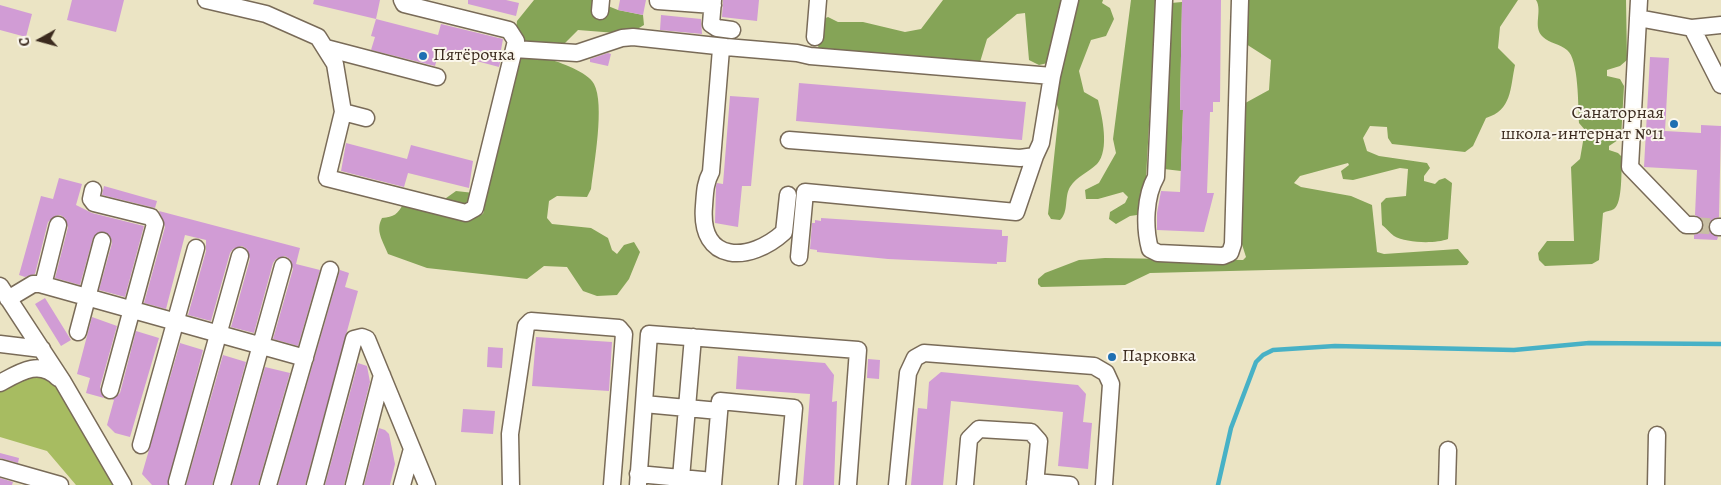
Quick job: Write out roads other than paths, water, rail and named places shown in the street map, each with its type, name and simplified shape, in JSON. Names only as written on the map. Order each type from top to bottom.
[{"type":"street","points":[[206,0],[268,7],[318,37],[326,48],[335,64],[343,112],[327,178],[466,213],[475,208],[516,40],[509,30],[404,4],[402,0]]},
{"type":"street","points":[[815,37],[818,0]]},
{"type":"street","points":[[799,257],[805,192],[1016,212],[1041,144],[1052,76],[1070,0]]},
{"type":"street","points":[[1164,0],[1156,177],[1149,190],[1147,238],[1150,249],[1158,253],[1224,256],[1230,253],[1233,244],[1240,0]]},
{"type":"street","points":[[1639,0],[1630,166],[1686,225],[1694,225]]},
{"type":"street","points":[[658,1],[713,2],[712,24],[717,28],[732,30]]},
{"type":"street","points":[[1638,18],[1692,28],[1721,25]]},
{"type":"street","points":[[1692,28],[1721,85]]},
{"type":"street","points":[[514,49],[577,53],[606,45],[622,38],[634,37],[810,56],[1052,76]]},
{"type":"street","points":[[726,47],[721,49],[719,55],[711,172],[706,182],[703,223],[706,234],[713,244],[722,250],[734,252],[757,249],[773,242],[784,232],[788,195]]},
{"type":"street","points":[[326,48],[437,77]]},
{"type":"street","points":[[343,112],[366,118]]},
{"type":"street","points":[[789,140],[1020,158],[1035,156]]},
{"type":"street","points":[[93,190],[91,199],[94,203],[151,217],[155,224],[110,390]]},
{"type":"street","points":[[43,285],[58,226]]},
{"type":"street","points":[[78,332],[102,241]]},
{"type":"street","points":[[141,445],[196,248]]},
{"type":"street","points":[[177,482],[240,256]]},
{"type":"street","points":[[222,485],[283,266]]},
{"type":"street","points":[[268,485],[330,270]]},
{"type":"street","points":[[123,485],[63,382],[4,293],[32,284],[43,285],[304,358]]},
{"type":"street","points":[[511,485],[510,434],[526,326],[531,321],[619,328],[624,334],[612,485]]},
{"type":"street","points":[[787,485],[794,408],[720,402],[713,483],[681,478],[638,480],[649,334],[858,350],[848,485]]},
{"type":"street","points":[[315,485],[354,339],[362,337],[366,339],[427,485]]},
{"type":"street","points":[[681,478],[694,337]]},
{"type":"street","points":[[0,344],[42,349]]},
{"type":"street","points":[[897,485],[908,373],[915,358],[924,353],[1094,366],[1106,373],[1111,384],[1104,485]]},
{"type":"street","points":[[0,383],[23,371],[43,367],[51,370],[63,382]]},
{"type":"street","points":[[354,485],[382,376]]},
{"type":"street","points":[[644,404],[720,411]]},
{"type":"street","points":[[965,485],[969,439],[979,429],[1031,432],[1039,441],[1035,484],[1070,485]]},
{"type":"street","points":[[1656,485],[1657,435]]},
{"type":"street","points":[[402,485],[412,449]]},
{"type":"street","points":[[1447,485],[1448,450]]},
{"type":"street","points":[[0,468],[60,485]]},
{"type":"waterway","points":[[1218,485],[1231,428],[1256,362],[1263,355],[1273,350],[1335,346],[1514,350],[1589,343],[1721,344]]},
{"type":"tunnel","points":[[1694,225],[1718,227]]},
{"type":"place","name":"Пятёрочка","points":[[423,56]]},
{"type":"place","name":"Санаторная школа-интернат №11","points":[[1674,124]]},
{"type":"place","name":"Парковка","points":[[1112,357]]}]
